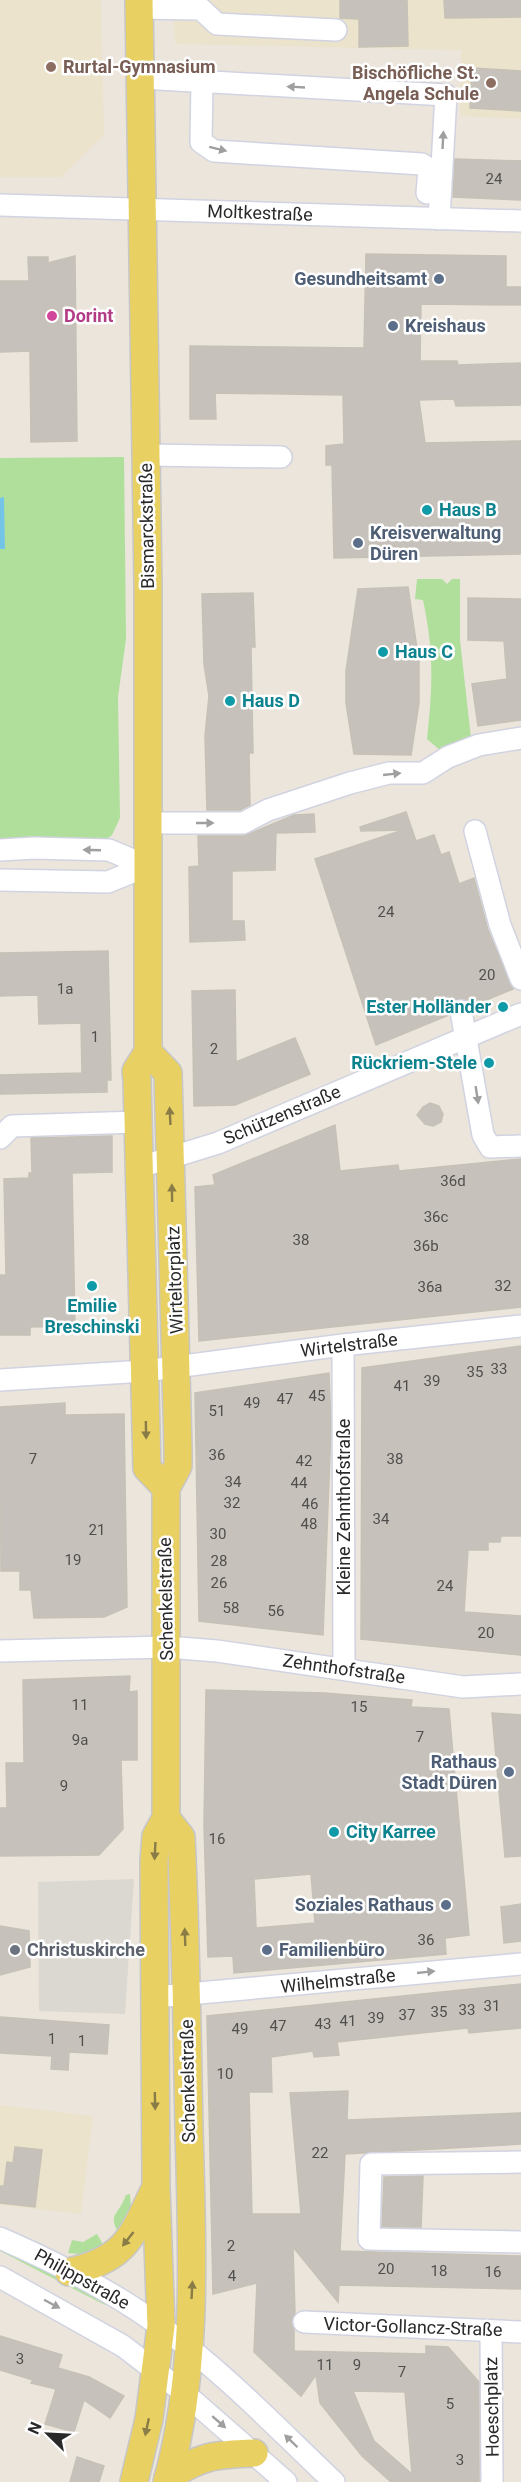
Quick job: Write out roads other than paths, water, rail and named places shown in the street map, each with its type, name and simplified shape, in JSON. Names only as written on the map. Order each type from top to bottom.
[{"type":"main road","name":"Bismarckstraße","points":[[139,4],[147,455],[148,1052],[136,1071],[140,1167]]},
{"type":"main road","points":[[148,1052],[168,1073],[171,1159]]},
{"type":"main road","name":"Wirteltorplatz","points":[[171,1159],[178,1368]]},
{"type":"main road","name":"Wirteltorplatz","points":[[140,1167],[145,1371]]},
{"type":"main road","name":"Schenkelstraße","points":[[134,2482],[156,2371],[161,2326],[156,2188],[154,1845],[156,1836],[166,1818],[166,1488],[178,1466],[178,1368]]},
{"type":"main road","points":[[145,1371],[147,1468],[166,1488]]},
{"type":"main road","name":"Schenkelstraße","points":[[166,1818],[181,1837],[193,2276],[189,2349],[180,2425],[167,2480]]},
{"type":"main road","points":[[69,2272],[96,2265],[116,2254],[135,2229],[156,2188]]},
{"type":"main road","points":[[167,2480],[189,2462],[213,2455],[254,2453]]},
{"type":"street","points":[[139,4],[201,9],[217,24],[336,30]]},
{"type":"street","points":[[140,78],[446,95],[432,219]]},
{"type":"street","points":[[202,82],[201,142],[214,151],[422,164],[429,169],[432,219]]},
{"type":"street","name":"Moltkestraße","points":[[0,205],[521,221]]},
{"type":"street","points":[[147,455],[281,457]]},
{"type":"street","points":[[147,823],[243,823],[268,810],[350,783],[389,773],[423,772],[448,757],[478,745],[521,738]]},
{"type":"street","points":[[475,831],[500,925],[521,979]]},
{"type":"street","points":[[0,850],[34,848],[109,850],[147,866]]},
{"type":"street","points":[[0,880],[108,882],[147,866]]},
{"type":"street","points":[[456,1013],[483,1135],[490,1147],[521,1146]]},
{"type":"street","name":"Schützenstraße","points":[[140,1167],[218,1143],[521,1014]]},
{"type":"street","points":[[0,1138],[12,1126],[138,1122]]},
{"type":"street","name":"Wirtelstraße","points":[[178,1368],[343,1345],[521,1326]]},
{"type":"street","name":"Kleine Zehnthofstraße","points":[[343,1345],[344,1669]]},
{"type":"street","points":[[0,1380],[178,1368]]},
{"type":"street","name":"Zehnthofstraße","points":[[0,1651],[167,1647],[217,1651],[462,1687],[521,1684]]},
{"type":"street","name":"Wilhelmstraße","points":[[155,1997],[186,1996],[356,1972],[521,1964]]},
{"type":"street","points":[[521,2162],[371,2164],[369,2239],[521,2242]]},
{"type":"street","name":"Philippstraße","points":[[0,2238],[113,2294],[161,2326],[334,2482]]},
{"type":"street","name":"Philippstraße","points":[[0,2277],[90,2326],[156,2371],[286,2482]]},
{"type":"street","name":"Victor-Gollancz-Straße","points":[[304,2322],[521,2332]]},
{"type":"street","name":"Hoeschplatz","points":[[490,2331],[492,2482]]},
{"type":"water","points":[[4,497],[5,549],[0,549],[0,498]]},
{"type":"place","name":"Rurtal-Gymnasium","points":[[51,67]]},
{"type":"place","name":"Bischöfliche St. Angela Schule","points":[[491,83]]},
{"type":"place","name":"Gesundheitsamt","points":[[439,279]]},
{"type":"place","name":"Dorint","points":[[52,316]]},
{"type":"place","name":"Kreishaus","points":[[393,326]]},
{"type":"place","name":"Haus B","points":[[427,510]]},
{"type":"place","name":"Kreisverwaltung Düren","points":[[358,543]]},
{"type":"place","name":"Haus C","points":[[383,652]]},
{"type":"place","name":"Haus D","points":[[230,701]]},
{"type":"place","name":"Ester Holländer","points":[[503,1007]]},
{"type":"place","name":"Rückriem-Stele","points":[[489,1063]]},
{"type":"place","name":"Emilie Breschinski","points":[[92,1286]]},
{"type":"place","name":"Rathaus Stadt Düren","points":[[509,1772]]},
{"type":"place","name":"City Karree","points":[[334,1832]]},
{"type":"place","name":"Soziales Rathaus","points":[[446,1905]]},
{"type":"place","name":"Christuskirche","points":[[15,1950]]},
{"type":"place","name":"Familienbüro","points":[[267,1950]]}]
